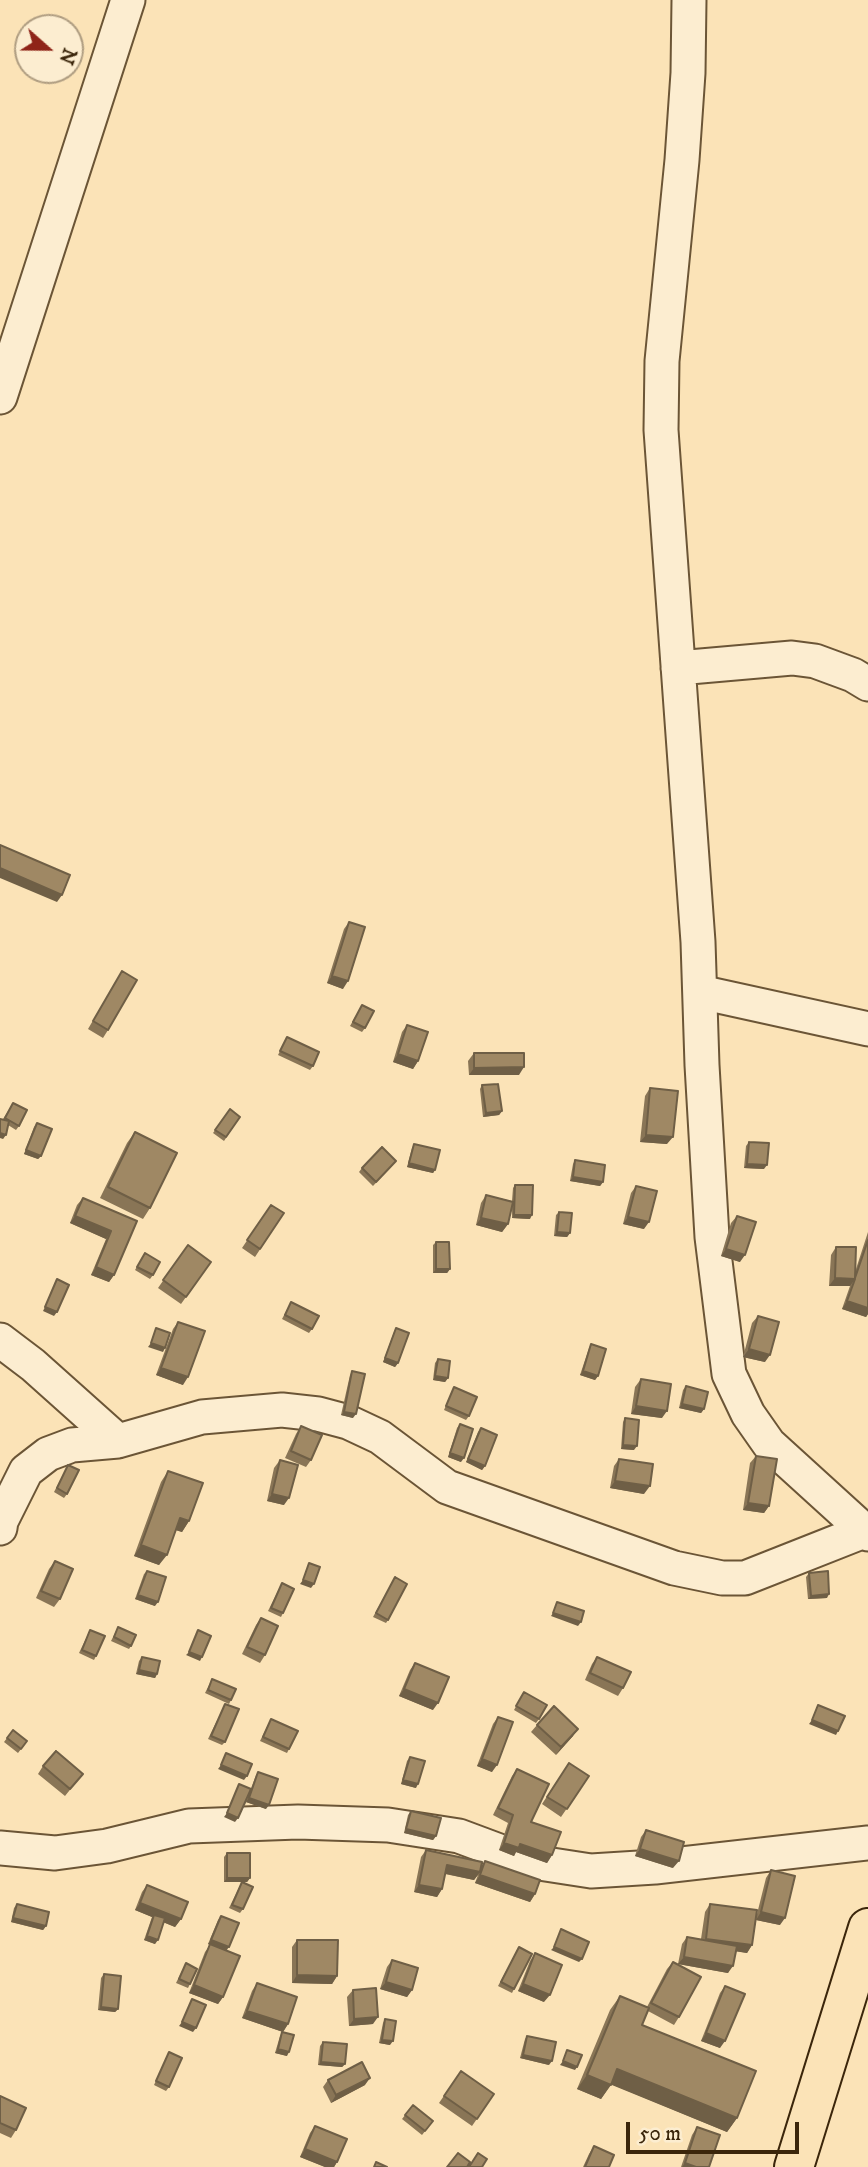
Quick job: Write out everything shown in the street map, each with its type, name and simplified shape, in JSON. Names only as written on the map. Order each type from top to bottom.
[{"type":"main road","points":[[794,2167],[868,1928]]},
{"type":"street","points":[[0,397],[128,0]]},
{"type":"street","points":[[0,1528],[26,1471],[48,1454],[72,1445],[118,1441],[202,1417],[282,1410],[318,1414],[348,1422],[380,1437],[447,1487],[674,1568],[722,1578],[745,1578],[866,1532],[769,1444],[748,1414],[729,1374],[712,1237],[697,929],[661,430],[662,360],[688,73],[689,0]]},
{"type":"street","points":[[678,668],[792,658],[815,662],[853,675],[868,684]]},
{"type":"street","points":[[700,992],[868,1030]]},
{"type":"street","points":[[0,1340],[33,1365],[118,1441]]},
{"type":"street","points":[[0,1848],[55,1853],[107,1846],[189,1826],[298,1822],[388,1825],[459,1836],[526,1861],[591,1871],[655,1867],[868,1843]]},
{"type":"building","points":[[0,845],[70,875],[62,895],[0,868]]},
{"type":"building","points":[[349,922],[365,927],[348,981],[332,976]]},
{"type":"building","points":[[122,971],[137,980],[108,1030],[93,1021]]},
{"type":"building","points":[[362,1005],[374,1011],[365,1028],[353,1022]]},
{"type":"building","points":[[407,1025],[428,1032],[418,1061],[398,1054]]},
{"type":"building","points":[[287,1037],[319,1052],[313,1066],[280,1051]]},
{"type":"building","points":[[474,1053],[524,1053],[524,1067],[474,1068]]},
{"type":"building","points":[[498,1084],[502,1111],[486,1113],[482,1085]]},
{"type":"building","points":[[650,1088],[678,1091],[673,1137],[646,1135]]},
{"type":"building","points":[[13,1103],[27,1110],[19,1126],[5,1118]]},
{"type":"building","points":[[230,1109],[240,1117],[226,1137],[215,1130]]},
{"type":"building","points":[[0,1119],[9,1121],[6,1135],[0,1133]]},
{"type":"building","points":[[37,1123],[52,1129],[41,1156],[26,1150]]},
{"type":"building","points":[[135,1132],[177,1153],[150,1208],[108,1187]]},
{"type":"building","points":[[749,1142],[769,1143],[767,1165],[747,1164]]},
{"type":"building","points":[[414,1144],[440,1150],[435,1170],[409,1163]]},
{"type":"building","points":[[382,1147],[396,1161],[376,1182],[362,1168]]},
{"type":"building","points":[[575,1160],[605,1165],[603,1182],[573,1177]]},
{"type":"building","points":[[515,1185],[533,1185],[532,1215],[514,1215]]},
{"type":"building","points":[[636,1186],[657,1191],[649,1222],[628,1217]]},
{"type":"building","points":[[486,1195],[513,1202],[508,1224],[481,1218]]},
{"type":"building","points":[[83,1198],[137,1221],[114,1275],[96,1267],[111,1231],[75,1216]]},
{"type":"building","points":[[271,1205],[284,1213],[260,1249],[247,1240]]},
{"type":"building","points":[[559,1212],[572,1213],[570,1233],[557,1232]]},
{"type":"building","points":[[737,1216],[756,1222],[745,1255],[726,1249]]},
{"type":"building","points":[[868,1240],[868,1308],[847,1301],[855,1279],[835,1278],[836,1247],[856,1247],[855,1278]]},
{"type":"building","points":[[436,1242],[449,1242],[450,1269],[436,1269]]},
{"type":"building","points":[[188,1245],[211,1262],[186,1297],[163,1280]]},
{"type":"building","points":[[145,1253],[160,1262],[153,1275],[137,1267]]},
{"type":"building","points":[[57,1279],[69,1285],[57,1312],[45,1307]]},
{"type":"building","points":[[291,1302],[319,1316],[312,1329],[285,1315]]},
{"type":"building","points":[[758,1316],[779,1322],[770,1355],[749,1349]]},
{"type":"building","points":[[178,1322],[205,1331],[188,1377],[161,1368]]},
{"type":"building","points":[[156,1328],[170,1333],[165,1348],[151,1343]]},
{"type":"building","points":[[396,1328],[409,1333],[398,1363],[385,1358]]},
{"type":"building","points":[[591,1344],[606,1349],[598,1376],[583,1371]]},
{"type":"building","points":[[438,1359],[450,1361],[448,1378],[435,1376]]},
{"type":"building","points":[[352,1371],[365,1374],[356,1414],[344,1412]]},
{"type":"building","points":[[641,1379],[671,1384],[667,1411],[636,1406]]},
{"type":"building","points":[[686,1386],[708,1392],[704,1409],[682,1404]]},
{"type":"building","points":[[454,1387],[477,1397],[469,1416],[446,1406]]},
{"type":"building","points":[[625,1418],[639,1420],[637,1446],[623,1445]]},
{"type":"building","points":[[460,1424],[473,1429],[464,1458],[450,1453]]},
{"type":"building","points":[[301,1426],[322,1435],[311,1460],[291,1451]]},
{"type":"building","points":[[481,1428],[497,1435],[485,1466],[468,1459]]},
{"type":"building","points":[[756,1456],[777,1459],[769,1506],[748,1503]]},
{"type":"building","points":[[619,1459],[653,1464],[650,1486],[615,1481]]},
{"type":"building","points":[[280,1460],[298,1465],[289,1498],[272,1494]]},
{"type":"building","points":[[68,1465],[79,1470],[67,1494],[57,1488]]},
{"type":"building","points":[[168,1471],[203,1483],[189,1521],[180,1518],[167,1555],[141,1545]]},
{"type":"building","points":[[55,1561],[73,1569],[60,1599],[41,1591]]},
{"type":"building","points":[[309,1563],[320,1567],[314,1584],[303,1580]]},
{"type":"building","points":[[147,1571],[166,1577],[158,1602],[138,1595]]},
{"type":"building","points":[[828,1571],[829,1594],[811,1596],[809,1573]]},
{"type":"building","points":[[395,1577],[407,1584],[388,1620],[376,1613]]},
{"type":"building","points":[[282,1583],[294,1589],[283,1613],[271,1608]]},
{"type":"building","points":[[557,1602],[584,1611],[581,1622],[553,1613]]},
{"type":"building","points":[[261,1618],[278,1626],[265,1655],[247,1647]]},
{"type":"building","points":[[118,1627],[136,1635],[131,1646],[114,1637]]},
{"type":"building","points":[[90,1630],[105,1636],[96,1656],[82,1650]]},
{"type":"building","points":[[198,1630],[211,1636],[202,1657],[189,1652]]},
{"type":"building","points":[[142,1657],[160,1661],[157,1674],[139,1670]]},
{"type":"building","points":[[597,1657],[631,1672],[623,1688],[590,1673]]},
{"type":"building","points":[[415,1663],[449,1677],[438,1703],[404,1689]]},
{"type":"building","points":[[212,1679],[236,1689],[231,1700],[208,1690]]},
{"type":"building","points":[[524,1692],[547,1705],[539,1719],[516,1706]]},
{"type":"building","points":[[225,1704],[239,1709],[225,1742],[211,1736]]},
{"type":"building","points":[[818,1705],[845,1716],[838,1731],[812,1720]]},
{"type":"building","points":[[554,1706],[578,1729],[561,1747],[537,1725]]},
{"type":"building","points":[[498,1717],[513,1722],[497,1765],[482,1759]]},
{"type":"building","points":[[271,1719],[298,1731],[289,1749],[263,1737]]},
{"type":"building","points":[[13,1730],[27,1741],[21,1749],[7,1738]]},
{"type":"building","points":[[56,1751],[83,1774],[70,1789],[43,1766]]},
{"type":"building","points":[[226,1753],[252,1764],[247,1776],[221,1765]]},
{"type":"building","points":[[410,1757],[425,1761],[418,1784],[403,1780]]},
{"type":"building","points":[[569,1763],[589,1776],[567,1809],[547,1797]]},
{"type":"building","points":[[517,1769],[549,1784],[531,1822],[561,1832],[552,1855],[520,1844],[519,1848],[504,1843],[513,1815],[498,1808]]},
{"type":"building","points":[[258,1772],[278,1779],[269,1805],[249,1798]]},
{"type":"building","points":[[239,1784],[251,1789],[238,1818],[227,1813]]},
{"type":"building","points":[[411,1811],[441,1818],[436,1836],[406,1829]]},
{"type":"building","points":[[646,1830],[684,1842],[679,1861],[640,1849]]},
{"type":"building","points":[[426,1850],[482,1862],[480,1872],[447,1865],[442,1889],[419,1885]]},
{"type":"building","points":[[227,1853],[250,1853],[250,1878],[227,1878]]},
{"type":"building","points":[[485,1861],[540,1880],[535,1894],[480,1875]]},
{"type":"building","points":[[771,1870],[795,1876],[785,1918],[761,1912]]},
{"type":"building","points":[[242,1882],[253,1887],[243,1909],[232,1905]]},
{"type":"building","points":[[147,1885],[188,1902],[181,1919],[140,1903]]},
{"type":"building","points":[[17,1904],[49,1912],[46,1926],[13,1918]]},
{"type":"building","points":[[710,1904],[757,1910],[752,1945],[706,1939]]},
{"type":"building","points":[[154,1915],[165,1918],[158,1940],[147,1936]]},
{"type":"building","points":[[221,1916],[239,1923],[229,1947],[211,1940]]},
{"type":"building","points":[[561,1929],[589,1942],[582,1959],[554,1947]]},
{"type":"building","points":[[687,1937],[737,1946],[733,1966],[684,1957]]},
{"type":"building","points":[[297,1940],[338,1940],[337,1976],[297,1975]]},
{"type":"building","points":[[210,1944],[240,1956],[223,1997],[194,1985]]},
{"type":"building","points":[[519,1947],[532,1954],[514,1989],[501,1982]]},
{"type":"building","points":[[535,1953],[562,1965],[550,1995],[523,1984]]},
{"type":"building","points":[[392,1960],[418,1968],[412,1990],[386,1982]]},
{"type":"building","points":[[673,1962],[701,1977],[679,2017],[651,2003]]},
{"type":"building","points":[[186,1963],[197,1969],[190,1984],[179,1979]]},
{"type":"building","points":[[104,1974],[121,1976],[118,2009],[101,2007]]},
{"type":"building","points":[[257,1983],[297,1997],[288,2024],[247,2011]]},
{"type":"building","points":[[725,1986],[745,1994],[725,2041],[706,2033]]},
{"type":"building","points":[[376,1988],[378,2017],[354,2019],[353,1990]]},
{"type":"building","points":[[620,1996],[649,2008],[642,2025],[756,2071],[737,2118],[617,2069],[611,2085],[587,2075]]},
{"type":"building","points":[[192,1999],[206,2005],[196,2028],[182,2022]]},
{"type":"building","points":[[385,2019],[396,2021],[393,2041],[382,2040]]},
{"type":"building","points":[[282,2032],[294,2035],[289,2052],[278,2049]]},
{"type":"building","points":[[527,2036],[556,2042],[552,2061],[523,2055]]},
{"type":"building","points":[[323,2042],[347,2044],[345,2064],[321,2062]]},
{"type":"building","points":[[567,2050],[582,2055],[577,2067],[563,2061]]},
{"type":"building","points":[[169,2052],[182,2058],[169,2087],[156,2081]]},
{"type":"building","points":[[362,2062],[370,2078],[336,2095],[328,2080]]},
{"type":"building","points":[[461,2071],[494,2094],[477,2119],[444,2096]]},
{"type":"building","points":[[0,2096],[26,2108],[16,2130],[0,2123]]},
{"type":"building","points":[[413,2105],[433,2121],[425,2131],[405,2115]]},
{"type":"building","points":[[315,2126],[347,2139],[337,2162],[305,2149]]},
{"type":"building","points":[[697,2127],[720,2135],[709,2167],[696,2167],[685,2163]]},
{"type":"building","points":[[594,2146],[614,2155],[609,2167],[585,2167]]},
{"type":"building","points":[[458,2153],[470,2162],[467,2167],[447,2167]]},
{"type":"building","points":[[478,2153],[487,2159],[482,2167],[469,2167]]},
{"type":"building","points":[[376,2162],[387,2167],[374,2167]]}]
